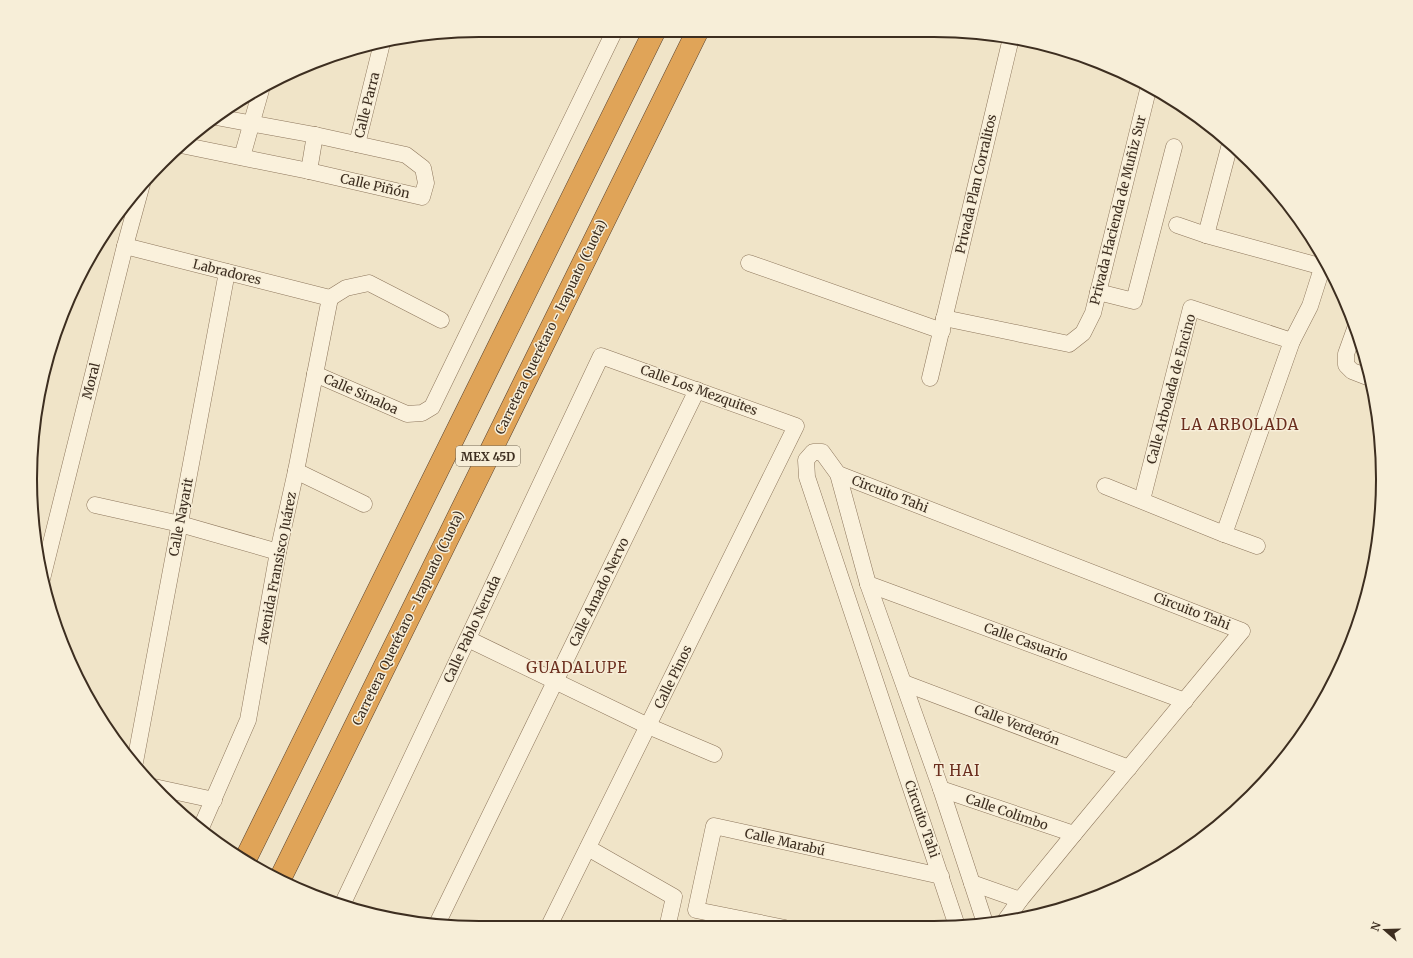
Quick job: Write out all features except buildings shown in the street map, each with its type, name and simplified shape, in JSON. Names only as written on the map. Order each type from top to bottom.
[{"type":"highway","name":"MEX 45D","points":[[247,856],[652,37]]},
{"type":"highway","name":"Carretera Querétaro - Irapuato (Cuota)","points":[[282,874],[695,37]]},
{"type":"street","name":"Calle Sinaloa","points":[[315,374],[407,414],[422,413],[432,408],[612,37]]},
{"type":"street","name":"Privada Plan Corralitos","points":[[930,378],[1010,44]]},
{"type":"street","name":"Calle Parra","points":[[357,144],[381,48]]},
{"type":"street","name":"Privada Hacienda de Muñiz Sur","points":[[943,325],[1069,344],[1083,333],[1093,313],[1147,92]]},
{"type":"street","points":[[242,157],[260,95]]},
{"type":"street","name":"Calle Piñón","points":[[189,146],[309,170],[422,197],[426,183],[423,168],[406,155],[315,135],[223,118]]},
{"type":"street","points":[[309,170],[315,135]]},
{"type":"street","points":[[1098,292],[1134,301],[1174,147]]},
{"type":"street","points":[[1206,235],[1228,150]]},
{"type":"street","name":"Moral","points":[[45,566],[138,198]]},
{"type":"street","points":[[1178,225],[1206,235],[1319,263]]},
{"type":"street","name":"Labradores","points":[[125,246],[330,298]]},
{"type":"street","points":[[749,264],[943,325]]},
{"type":"street","points":[[1224,534],[1292,341],[1310,306],[1322,269]]},
{"type":"street","name":"Calle Nayarit","points":[[136,757],[227,272]]},
{"type":"street","points":[[330,298],[346,288],[369,283],[440,320]]},
{"type":"street","name":"Avenida Fransisco Juárez","points":[[203,824],[248,720],[278,552],[296,471],[330,298]]},
{"type":"street","name":"Calle Arbolada de Encino","points":[[1142,500],[1191,308],[1292,341]]},
{"type":"street","points":[[1353,336],[1346,354],[1346,366],[1352,371],[1364,376]]},
{"type":"street","name":"Calle Los Mezquites","points":[[601,356],[796,426]]},
{"type":"street","name":"Calle Pablo Neruda","points":[[344,900],[601,356]]},
{"type":"street","name":"Calle Amado Nervo","points":[[439,919],[697,390]]},
{"type":"street","name":"Calle Pinos","points":[[552,921],[796,426]]},
{"type":"street","name":"Circuito Tahi","points":[[955,920],[807,477],[806,460],[813,452],[822,452],[838,474],[868,584],[941,789],[984,918]]},
{"type":"street","points":[[296,471],[364,504]]},
{"type":"street","name":"Circuito Tahi","points":[[838,474],[1242,631],[1074,834],[1010,914]]},
{"type":"street","points":[[1105,486],[1257,546]]},
{"type":"street","points":[[95,505],[180,524],[278,552]]},
{"type":"street","name":"Calle Casuario","points":[[868,584],[1184,701]]},
{"type":"street","points":[[468,639],[648,726],[714,754]]},
{"type":"street","name":"Calle Verderón","points":[[904,683],[1130,768]]},
{"type":"street","points":[[163,789],[214,800]]},
{"type":"street","name":"Calle Colimbo","points":[[941,789],[1074,834]]},
{"type":"street","name":"Calle Marabú","points":[[750,921],[696,910],[714,826],[941,876]]},
{"type":"street","points":[[588,848],[674,897],[669,921]]},
{"type":"street","points":[[972,883],[1020,900]]},
{"type":"district","name":"LA ARBOLADA","points":[[1240,424]]},
{"type":"district","name":"GUADALUPE","points":[[577,667]]},
{"type":"district","name":"T HAI","points":[[957,770]]}]
